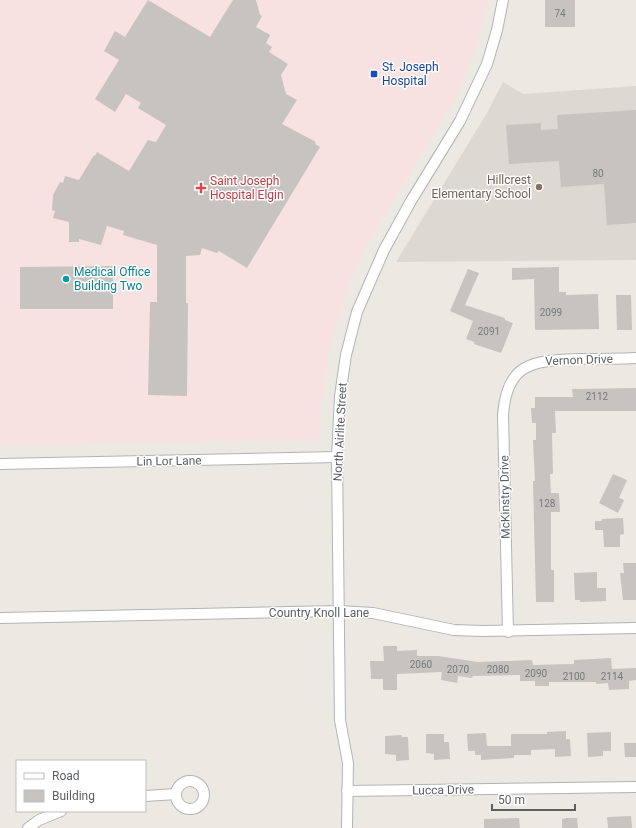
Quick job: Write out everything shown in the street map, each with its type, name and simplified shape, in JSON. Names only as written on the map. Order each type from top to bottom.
[{"type":"street","name":"North Airlite Street","points":[[347,828],[348,763],[340,720],[337,457],[340,396],[346,356],[357,312],[384,250],[411,201],[460,121],[487,64],[497,30],[503,0]]},
{"type":"street","name":"Vernon Drive","points":[[524,368],[547,360],[636,358]]},
{"type":"street","name":"McKinstry Drive","points":[[508,632],[504,408],[511,380],[524,368]]},
{"type":"street","name":"Lin Lor Lane","points":[[0,464],[337,457]]},
{"type":"street","name":"Country Knoll Lane","points":[[0,618],[339,611],[373,613],[454,630],[508,632],[636,628]]},
{"type":"street","name":"Lucca Drive","points":[[347,791],[636,787]]},
{"type":"street","points":[[146,796],[176,794]]},
{"type":"street","points":[[28,828],[39,820],[59,812]]},
{"type":"shaded area","name":"Saint Joseph Hospital Elgin","points":[[0,0],[488,0],[477,45],[457,96],[364,249],[345,297],[329,352],[321,406],[320,439],[0,445]]},
{"type":"shaded area","name":"Hillcrest Elementary School","points":[[503,82],[523,94],[636,86],[636,260],[396,262],[487,113]]},
{"type":"building","points":[[148,0],[210,37],[233,0],[256,0],[260,15],[262,16],[256,27],[270,35],[266,43],[272,47],[269,52],[288,64],[281,75],[286,94],[297,100],[282,124],[316,142],[315,144],[320,147],[247,268],[219,251],[217,253],[202,248],[200,255],[186,256],[186,303],[188,303],[187,396],[148,395],[150,302],[157,302],[157,245],[123,235],[124,231],[107,226],[101,245],[79,239],[79,242],[69,242],[69,222],[53,218],[55,211],[52,210],[53,195],[60,182],[63,183],[65,176],[79,180],[97,152],[129,171],[148,140],[156,142],[166,125],[138,108],[141,103],[126,94],[115,112],[95,99],[119,60],[104,51],[115,31],[125,37]]},
{"type":"building","points":[[545,0],[575,0],[575,27],[545,27]]},
{"type":"building","points":[[636,110],[636,223],[607,225],[604,184],[561,187],[559,161],[509,164],[506,125],[541,123],[541,130],[558,129],[557,115]]},
{"type":"building","name":"Medical Office Building Two","points":[[113,266],[113,309],[20,309],[20,267]]},
{"type":"building","points":[[559,267],[559,292],[566,292],[566,295],[598,294],[599,329],[535,330],[534,279],[512,280],[512,268]]},
{"type":"building","points":[[468,269],[479,273],[465,305],[505,318],[505,320],[513,323],[501,353],[474,344],[474,342],[466,339],[473,321],[450,311]]},
{"type":"building","points":[[616,295],[631,295],[632,330],[617,330]]},
{"type":"building","points":[[636,388],[636,411],[555,411],[556,433],[552,433],[553,474],[550,474],[551,493],[559,493],[560,512],[551,512],[551,570],[554,570],[554,602],[536,602],[533,481],[535,481],[533,440],[536,440],[536,423],[532,423],[531,408],[535,408],[535,397],[573,397],[572,389]]},
{"type":"building","points":[[613,474],[627,480],[619,498],[624,500],[618,513],[599,503]]},
{"type":"building","points":[[623,518],[624,534],[620,535],[620,547],[604,547],[603,530],[595,530],[595,521],[602,521],[602,519]]},
{"type":"building","points":[[623,563],[636,563],[636,600],[623,600],[620,573],[624,573]]},
{"type":"building","points":[[597,572],[597,588],[606,588],[606,601],[580,602],[580,600],[575,600],[574,573]]},
{"type":"building","points":[[383,646],[397,646],[397,651],[417,650],[417,656],[438,656],[478,662],[532,660],[533,665],[574,664],[574,660],[611,658],[612,669],[636,668],[636,680],[629,681],[629,689],[609,690],[608,683],[596,684],[596,682],[549,682],[549,686],[535,686],[535,681],[520,681],[520,675],[473,676],[472,678],[458,676],[457,683],[441,680],[442,672],[397,674],[397,690],[383,690],[383,679],[371,679],[370,661],[384,661]]},
{"type":"building","points":[[566,731],[566,739],[570,739],[571,756],[555,757],[555,749],[531,750],[531,755],[514,755],[514,758],[481,760],[481,755],[475,755],[475,751],[468,751],[467,734],[486,733],[487,746],[511,746],[511,734],[547,734],[547,732]]},
{"type":"building","points":[[611,732],[611,751],[603,751],[603,756],[588,757],[587,733]]},
{"type":"building","points":[[426,734],[444,734],[444,742],[449,742],[450,759],[434,760],[434,754],[426,753]]},
{"type":"building","points":[[402,735],[402,737],[408,737],[409,760],[396,761],[396,755],[385,754],[385,736]]},
{"type":"building","points":[[624,743],[636,743],[636,757],[625,757]]},
{"type":"building","points":[[631,816],[632,828],[608,828],[607,817]]},
{"type":"building","points":[[519,818],[520,828],[484,828],[484,819]]},
{"type":"building","points":[[577,818],[578,828],[562,828],[562,819]]},
{"type":"place","name":"St. Joseph Hospital","points":[[374,74]]},
{"type":"place","name":"Hillcrest Elementary School","points":[[539,187]]},
{"type":"place","name":"Saint Joseph Hospital Elgin","points":[[201,188]]},
{"type":"place","name":"Medical Office Building Two","points":[[66,279]]}]
